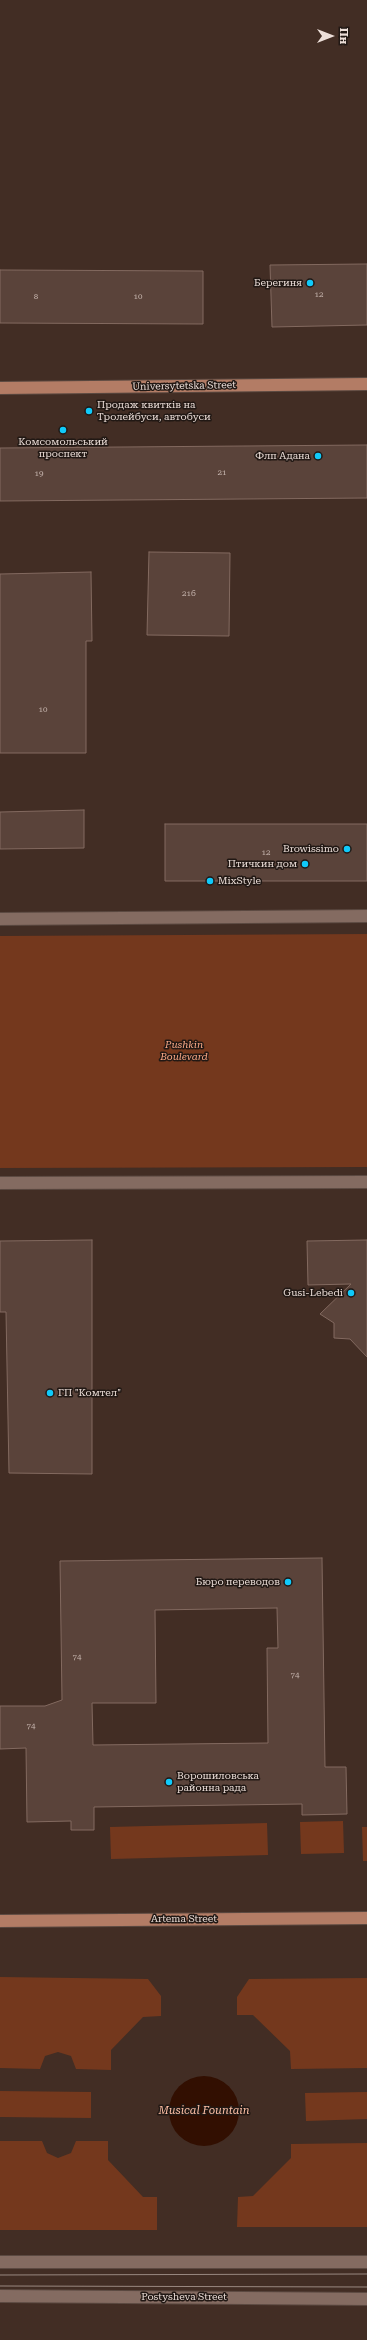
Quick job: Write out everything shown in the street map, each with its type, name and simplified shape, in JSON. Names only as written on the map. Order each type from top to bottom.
[{"type":"main road","name":"Universytetska Street","points":[[0,388],[367,384]]},
{"type":"main road","name":"Artema Street","points":[[0,1921],[367,1918]]},
{"type":"street","points":[[0,919],[367,916]]},
{"type":"street","points":[[0,1184],[367,1182]]},
{"type":"street","points":[[0,2262],[367,2262]]},
{"type":"street","name":"Postysheva Street","points":[[0,2296],[367,2299]]},
{"type":"green space","name":"Pushkin Boulevard","points":[[367,934],[367,1167],[0,1168],[0,936]]},
{"type":"green space","points":[[343,1821],[344,1853],[301,1854],[300,1822]]},
{"type":"green space","points":[[267,1823],[268,1855],[111,1859],[110,1827]]},
{"type":"green space","points":[[362,1827],[367,1827],[367,1861],[363,1861]]},
{"type":"green space","points":[[0,1977],[148,1979],[161,1996],[161,2016],[143,2017],[111,2050],[111,2070],[76,2069],[71,2056],[58,2052],[45,2056],[40,2069],[0,2068]]},
{"type":"green space","points":[[367,1978],[367,2068],[291,2069],[290,2051],[253,2015],[237,2015],[237,1997],[249,1979]]},
{"type":"green space","points":[[0,2091],[91,2092],[91,2118],[0,2117]]},
{"type":"green space","points":[[367,2092],[367,2119],[306,2121],[305,2093]]},
{"type":"green space","points":[[0,2141],[42,2141],[47,2153],[58,2158],[71,2153],[76,2141],[108,2141],[108,2160],[143,2197],[157,2197],[157,2230],[0,2230]]},
{"type":"green space","points":[[367,2143],[367,2227],[237,2227],[238,2197],[253,2196],[291,2158],[291,2144]]},
{"type":"water","name":"Musical Fountain","points":[[204,2076],[217,2079],[229,2086],[236,2098],[239,2111],[236,2124],[229,2136],[217,2143],[204,2146],[191,2143],[179,2136],[172,2124],[169,2111],[172,2098],[179,2086],[191,2079]]},
{"type":"building","points":[[367,264],[367,325],[272,327],[270,265]]},
{"type":"building","points":[[0,270],[203,271],[203,324],[0,323]]},
{"type":"building","points":[[367,445],[367,498],[0,501],[0,448]]},
{"type":"building","points":[[149,552],[230,553],[229,636],[147,635]]},
{"type":"building","points":[[91,572],[92,641],[86,641],[86,753],[0,753],[0,574]]},
{"type":"building","points":[[84,810],[84,848],[0,849],[0,812]]},
{"type":"building","points":[[165,824],[367,824],[367,881],[165,881]]},
{"type":"building","name":"ГП \"Комтел\"","points":[[92,1240],[92,1474],[9,1473],[6,1312],[0,1312],[0,1241]]},
{"type":"building","name":"Gusi-Lebedi","points":[[367,1240],[367,1357],[350,1339],[334,1338],[334,1323],[320,1314],[351,1284],[308,1285],[307,1241]]},
{"type":"building","points":[[322,1558],[325,1767],[346,1767],[347,1814],[302,1815],[302,1804],[94,1807],[94,1830],[71,1830],[71,1821],[27,1822],[26,1748],[0,1749],[0,1706],[45,1706],[62,1700],[60,1561]],"holes":[[[277,1608],[278,1648],[267,1648],[268,1743],[93,1745],[92,1703],[156,1703],[155,1610]]]},
{"type":"tram line","points":[[0,2275],[367,2274]]},
{"type":"tram line","points":[[0,2286],[367,2287]]},
{"type":"place","name":"Берегиня","points":[[310,283]]},
{"type":"place","name":"Продаж квитків на Тролейбуси, автобуси","points":[[89,411]]},
{"type":"place","name":"Комсомольський проспект","points":[[63,430]]},
{"type":"place","name":"Флп Адана","points":[[318,456]]},
{"type":"place","name":"Browissimo","points":[[347,849]]},
{"type":"place","name":"Птичкин дом","points":[[305,864]]},
{"type":"place","name":"MixStyle","points":[[210,881]]},
{"type":"place","name":"Gusi-Lebedi","points":[[351,1293]]},
{"type":"place","name":"ГП \"Комтел\"","points":[[50,1393]]},
{"type":"place","name":"Бюро переводов","points":[[288,1582]]},
{"type":"place","name":"Ворошиловська районна рада","points":[[169,1782]]}]
